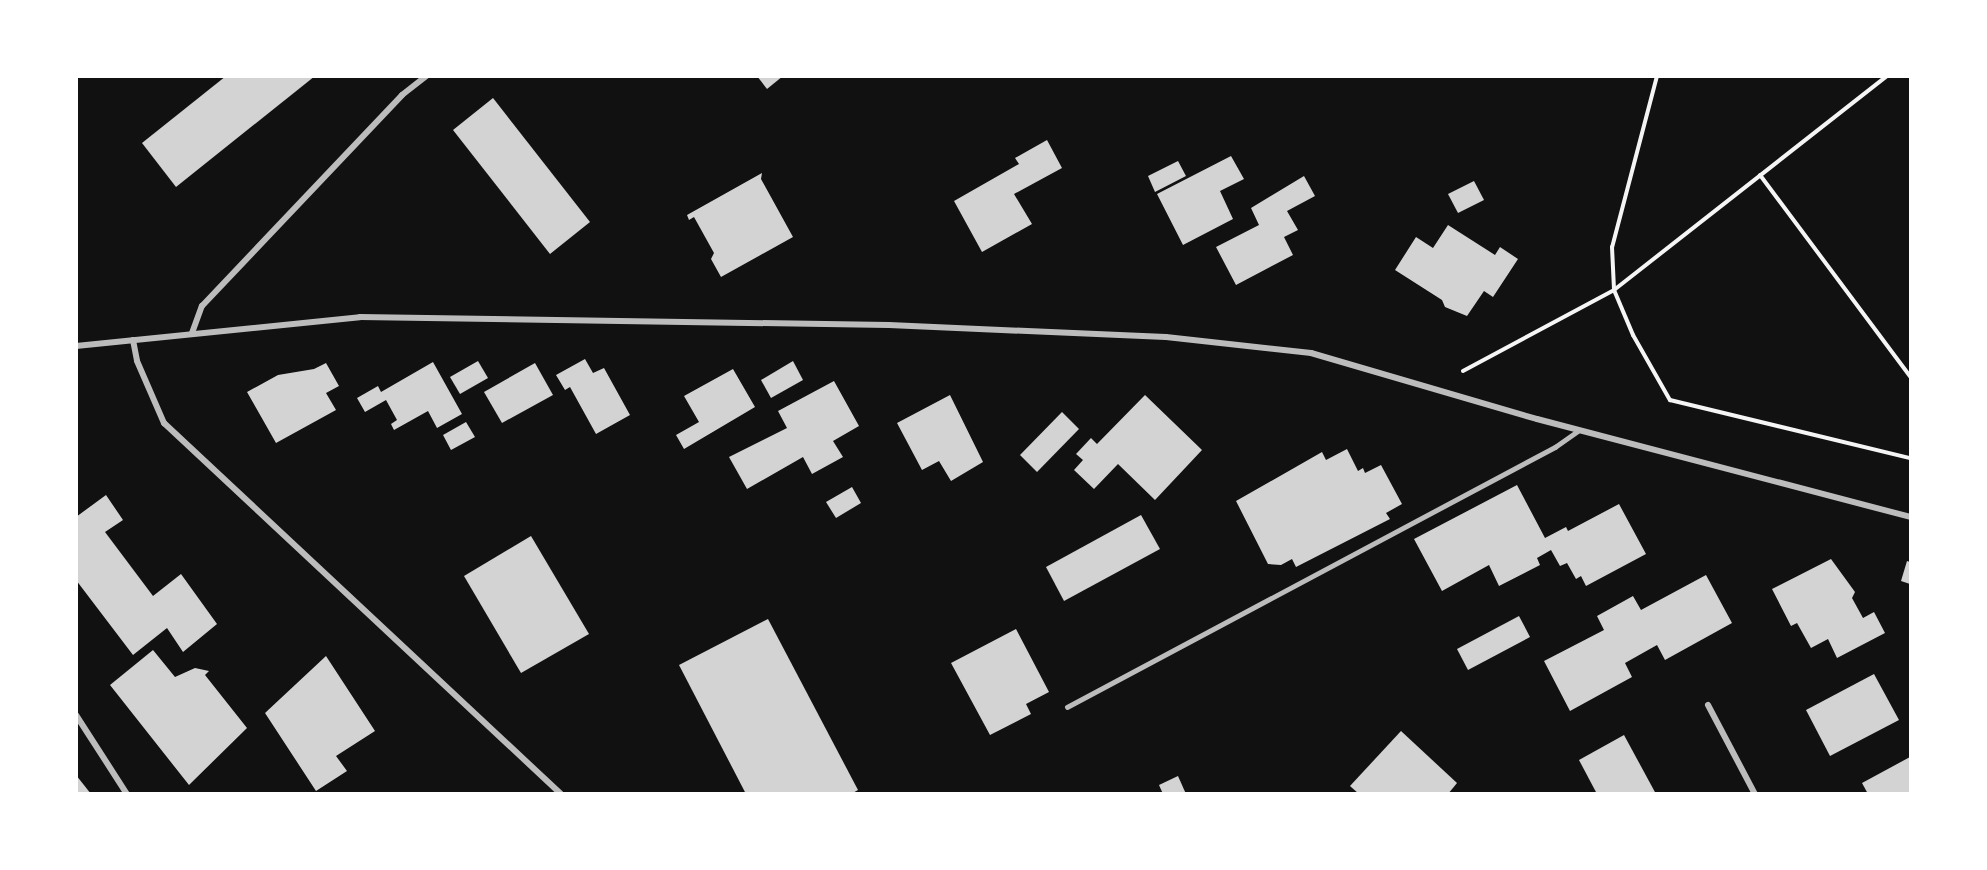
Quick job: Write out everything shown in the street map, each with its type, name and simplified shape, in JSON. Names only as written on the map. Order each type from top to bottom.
[{"type":"street","points":[[192,333],[202,306],[402,95],[426,76]]},
{"type":"street","points":[[76,346],[360,317],[889,325],[1154,336],[1311,353],[1579,430],[1911,517]]},
{"type":"street","points":[[133,340],[137,361],[164,423],[561,794]]},
{"type":"street","points":[[1708,705],[1755,794]]},
{"type":"street","points":[[76,715],[127,794]]},
{"type":"lane","points":[[1067,707],[1555,447],[1579,430]]},
{"type":"path","points":[[1657,76],[1612,247],[1614,290],[1633,335],[1670,400],[1911,458]]},
{"type":"path","points":[[1431,389],[1614,290],[1887,76]]},
{"type":"path","points":[[1760,175],[1911,376]]},
{"type":"building","points":[[226,76],[315,76],[176,187],[142,143]]},
{"type":"building","points":[[757,76],[783,76],[767,89]]},
{"type":"building","points":[[493,98],[590,222],[550,254],[453,130]]},
{"type":"building","points":[[1047,140],[1062,168],[1014,194],[1032,224],[982,252],[954,201],[1019,164],[1015,158]]},
{"type":"building","points":[[1231,156],[1244,179],[1220,191],[1233,219],[1183,245],[1157,194]]},
{"type":"building","points":[[1178,161],[1186,176],[1155,192],[1148,176]]},
{"type":"building","points":[[762,173],[761,179],[793,237],[721,277],[711,259],[714,253],[694,217],[689,220],[687,215]]},
{"type":"building","points":[[1304,176],[1315,196],[1287,211],[1298,230],[1284,237],[1293,255],[1236,285],[1216,247],[1259,225],[1251,208]]},
{"type":"building","points":[[1474,181],[1484,200],[1458,213],[1448,194]]},
{"type":"building","points":[[1448,225],[1495,255],[1500,247],[1518,259],[1493,297],[1484,291],[1467,316],[1445,307],[1442,300],[1395,270],[1416,237],[1433,248]]},
{"type":"building","points":[[585,359],[593,373],[604,368],[630,415],[596,434],[570,387],[565,390],[556,375]]},
{"type":"building","points":[[478,361],[488,378],[460,394],[450,377]]},
{"type":"building","points":[[793,361],[803,380],[771,398],[761,380]]},
{"type":"building","points":[[433,362],[462,414],[437,428],[428,411],[394,430],[391,424],[397,420],[386,400],[365,412],[357,398],[378,386],[381,392]]},
{"type":"building","points":[[326,363],[339,386],[326,393],[336,410],[276,443],[247,392],[278,375],[314,369]]},
{"type":"building","points":[[535,363],[553,395],[502,423],[484,392]]},
{"type":"building","points":[[733,369],[755,407],[684,449],[676,435],[699,422],[684,396]]},
{"type":"building","points":[[834,381],[859,426],[833,441],[843,457],[812,474],[803,457],[747,489],[729,457],[787,428],[778,411]]},
{"type":"building","points":[[950,395],[983,462],[951,481],[939,461],[922,470],[897,423]]},
{"type":"building","points":[[1145,395],[1202,450],[1155,500],[1118,464],[1094,489],[1074,470],[1083,460],[1076,454],[1091,438],[1097,444]]},
{"type":"building","points":[[1062,412],[1079,429],[1037,472],[1020,455]]},
{"type":"building","points":[[466,422],[475,437],[451,450],[443,435]]},
{"type":"building","points":[[1347,449],[1358,471],[1363,468],[1365,473],[1381,465],[1402,504],[1386,513],[1390,519],[1296,567],[1292,559],[1281,565],[1268,564],[1236,501],[1322,452],[1326,460]]},
{"type":"building","points":[[1517,485],[1545,538],[1566,527],[1568,531],[1619,504],[1646,554],[1586,586],[1581,576],[1576,579],[1567,563],[1560,566],[1551,550],[1537,558],[1540,565],[1499,586],[1489,565],[1442,591],[1414,539]]},
{"type":"building","points":[[852,487],[861,503],[836,518],[826,502]]},
{"type":"building","points":[[106,495],[123,520],[105,532],[153,596],[181,574],[217,624],[183,652],[167,628],[133,655],[76,580],[76,517]]},
{"type":"building","points":[[1141,515],[1160,549],[1064,601],[1046,567]]},
{"type":"building","points":[[531,536],[589,634],[521,673],[464,576]]},
{"type":"building","points":[[1831,559],[1855,592],[1852,598],[1863,618],[1874,612],[1885,633],[1837,658],[1828,639],[1811,648],[1797,623],[1791,626],[1772,589]]},
{"type":"building","points":[[1907,561],[1910,562],[1910,584],[1901,581]]},
{"type":"building","points":[[1706,575],[1732,623],[1665,660],[1657,645],[1625,663],[1632,677],[1570,711],[1544,661],[1604,630],[1597,616],[1633,596],[1641,610]]},
{"type":"building","points":[[1519,616],[1530,637],[1468,670],[1457,649]]},
{"type":"building","points":[[768,619],[858,790],[851,794],[746,794],[679,665]]},
{"type":"building","points":[[1016,629],[1049,692],[1026,704],[1031,714],[990,735],[951,663]]},
{"type":"building","points":[[153,650],[175,677],[195,668],[209,671],[205,675],[247,728],[189,785],[110,685]]},
{"type":"building","points":[[326,656],[375,731],[336,756],[347,771],[316,791],[265,713]]},
{"type":"building","points":[[1874,674],[1899,720],[1830,756],[1806,710]]},
{"type":"building","points":[[1401,731],[1457,783],[1448,794],[1359,794],[1350,786]]},
{"type":"building","points":[[1624,735],[1656,794],[1597,794],[1579,760]]},
{"type":"building","points":[[1910,757],[1910,794],[1868,794],[1862,783]]},
{"type":"building","points":[[76,775],[91,794],[76,794]]},
{"type":"building","points":[[1178,776],[1186,794],[1163,794],[1159,785]]}]
